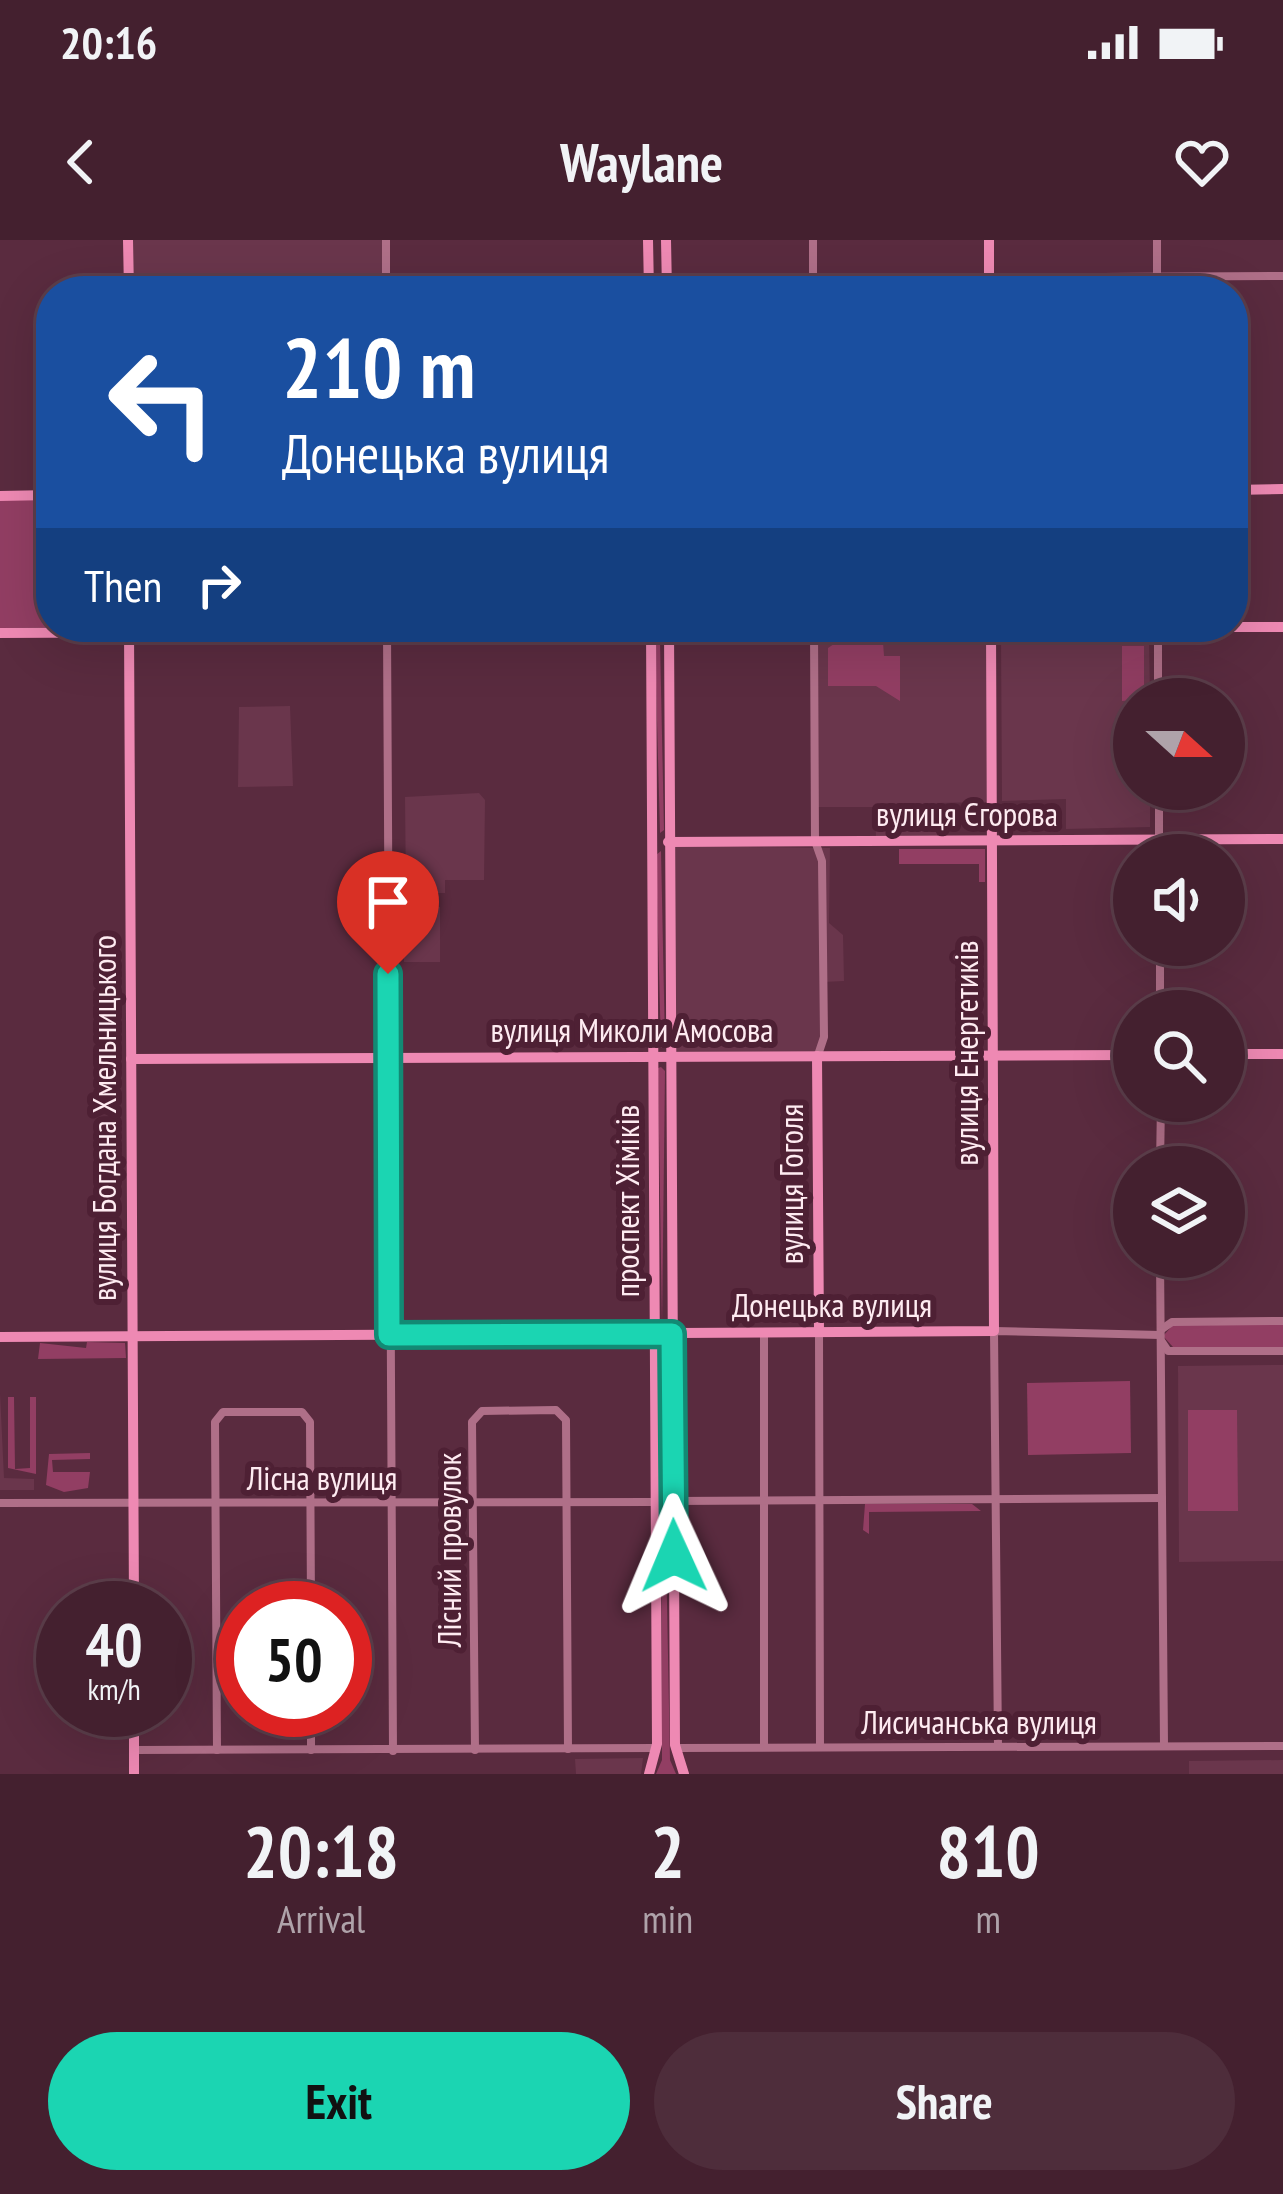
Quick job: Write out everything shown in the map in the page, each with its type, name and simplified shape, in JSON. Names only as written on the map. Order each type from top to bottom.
[{"type":"street","points":[[128,240],[128,276]]},
{"type":"street","points":[[386,240],[386,276]]},
{"type":"street","points":[[648,240],[649,276]]},
{"type":"street","points":[[667,240],[667,276]]},
{"type":"street","points":[[813,240],[813,276]]},
{"type":"street","points":[[989,240],[989,276]]},
{"type":"street","points":[[1156,240],[1156,276]]},
{"type":"street","points":[[1248,276],[1283,276]]},
{"type":"street","points":[[1248,490],[1283,489]]},
{"type":"street","points":[[0,496],[36,495]]},
{"type":"street","points":[[1248,627],[1283,627]]},
{"type":"street","points":[[0,633],[36,632]]},
{"type":"street","name":"вулиця Богдана Хмельницького","points":[[129,642],[134,1581]]},
{"type":"street","points":[[387,642],[393,1750]]},
{"type":"street","name":"проспект Хіміків","points":[[649,1774],[656,1748],[651,642]]},
{"type":"street","name":"проспект Хіміків","points":[[669,642],[676,1748],[684,1774]]},
{"type":"street","name":"вулиця Гоголя","points":[[814,642],[815,841],[822,860],[824,1050],[817,1056],[820,1747]]},
{"type":"street","name":"вулиця Енергетиків","points":[[991,642],[996,1499]]},
{"type":"street","points":[[1158,642],[1158,678]]},
{"type":"street","name":"вулиця Єгорова","points":[[1245,839],[1283,839]]},
{"type":"street","name":"вулиця Єгорова","points":[[652,842],[1113,840]]},
{"type":"street","name":"вулиця Миколи Амосова","points":[[131,1059],[1113,1054]]},
{"type":"street","points":[[1245,1054],[1283,1054]]},
{"type":"street","points":[[1160,1278],[1163,1746]]},
{"type":"street","name":"Донецька вулиця","points":[[0,1337],[994,1331],[1160,1335],[1172,1322],[1283,1321]]},
{"type":"street","points":[[764,1332],[764,1748]]},
{"type":"street","name":"Донецька вулиця","points":[[1160,1335],[1168,1351],[1283,1351]]},
{"type":"street","name":"Лісний провулок","points":[[475,1750],[472,1422],[482,1411],[556,1410],[566,1420],[568,1749]]},
{"type":"street","points":[[217,1750],[215,1422],[223,1412],[302,1412],[310,1422],[311,1581]]},
{"type":"street","points":[[673,1502],[1162,1498]]},
{"type":"street","points":[[996,1499],[998,1746]]},
{"type":"street","name":"Лісна вулиця","points":[[0,1503],[655,1502]]},
{"type":"street","points":[[134,1737],[134,1774]]},
{"type":"street","points":[[311,1737],[311,1750]]},
{"type":"street","name":"Лисичанська вулиця","points":[[676,1748],[1283,1747]]},
{"type":"street","points":[[134,1750],[656,1748]]},
{"type":"shaded area","points":[[132,240],[383,240],[383,276],[132,276]]},
{"type":"shaded area","points":[[0,500],[36,500],[36,628],[0,628]]},
{"type":"shaded area","points":[[660,642],[664,830],[660,833],[655,645]]},
{"type":"shaded area","points":[[817,642],[987,642],[988,802],[937,803],[937,837],[876,838],[875,807],[818,807]]},
{"type":"shaded area","points":[[837,642],[883,642],[884,656],[900,656],[900,701],[876,686],[828,686],[828,648]]},
{"type":"shaded area","points":[[1001,642],[1149,642],[1150,678],[1113,678],[1113,810],[1150,810],[1150,827],[1066,829],[1066,799],[1002,801]]},
{"type":"shaded area","points":[[1122,646],[1144,646],[1144,678],[1122,678]]},
{"type":"shaded area","points":[[290,706],[293,786],[238,787],[239,707]]},
{"type":"shaded area","points":[[479,793],[485,800],[484,880],[445,880],[445,893],[406,893],[405,797]]},
{"type":"shaded area","points":[[675,846],[830,848],[829,923],[843,935],[844,981],[823,982],[822,1052],[675,1053]]},
{"type":"shaded area","points":[[899,849],[985,849],[985,882],[979,882],[979,864],[899,864]]},
{"type":"shaded area","points":[[661,851],[665,1044],[661,1048],[656,855]]},
{"type":"shaded area","points":[[404,907],[440,907],[440,962],[404,962]]},
{"type":"shaded area","points":[[658,1068],[665,1071],[662,1325]]},
{"type":"shaded area","points":[[1173,1325],[1283,1325],[1283,1347],[1173,1347],[1163,1336]]},
{"type":"shaded area","points":[[662,1341],[670,1760],[676,1774],[656,1774],[662,1760]]},
{"type":"shaded area","points":[[87,1342],[125,1343],[126,1358],[38,1359],[40,1343],[86,1348]]},
{"type":"shaded area","points":[[1283,1365],[1283,1561],[1179,1562],[1178,1366]]},
{"type":"shaded area","points":[[1130,1381],[1131,1453],[1028,1455],[1027,1383]]},
{"type":"shaded area","points":[[0,1393],[4,1478],[34,1479],[34,1490],[0,1490]]},
{"type":"shaded area","points":[[8,1397],[14,1397],[15,1469],[30,1468],[30,1397],[36,1397],[36,1474],[8,1468]]},
{"type":"shaded area","points":[[1188,1410],[1237,1410],[1238,1511],[1188,1511]]},
{"type":"shaded area","points":[[90,1453],[90,1459],[52,1460],[53,1472],[90,1472],[88,1488],[64,1492],[46,1485],[49,1454]]},
{"type":"shaded area","points":[[865,1504],[972,1504],[981,1511],[869,1512],[869,1534],[863,1530]]},
{"type":"shaded area","points":[[643,1758],[641,1774],[576,1774],[575,1759]]},
{"type":"shaded area","points":[[1283,1760],[1283,1774],[1189,1774],[1189,1761]]},
{"type":"route","points":[[388,974],[389,1335],[672,1334],[674,1556]]}]
